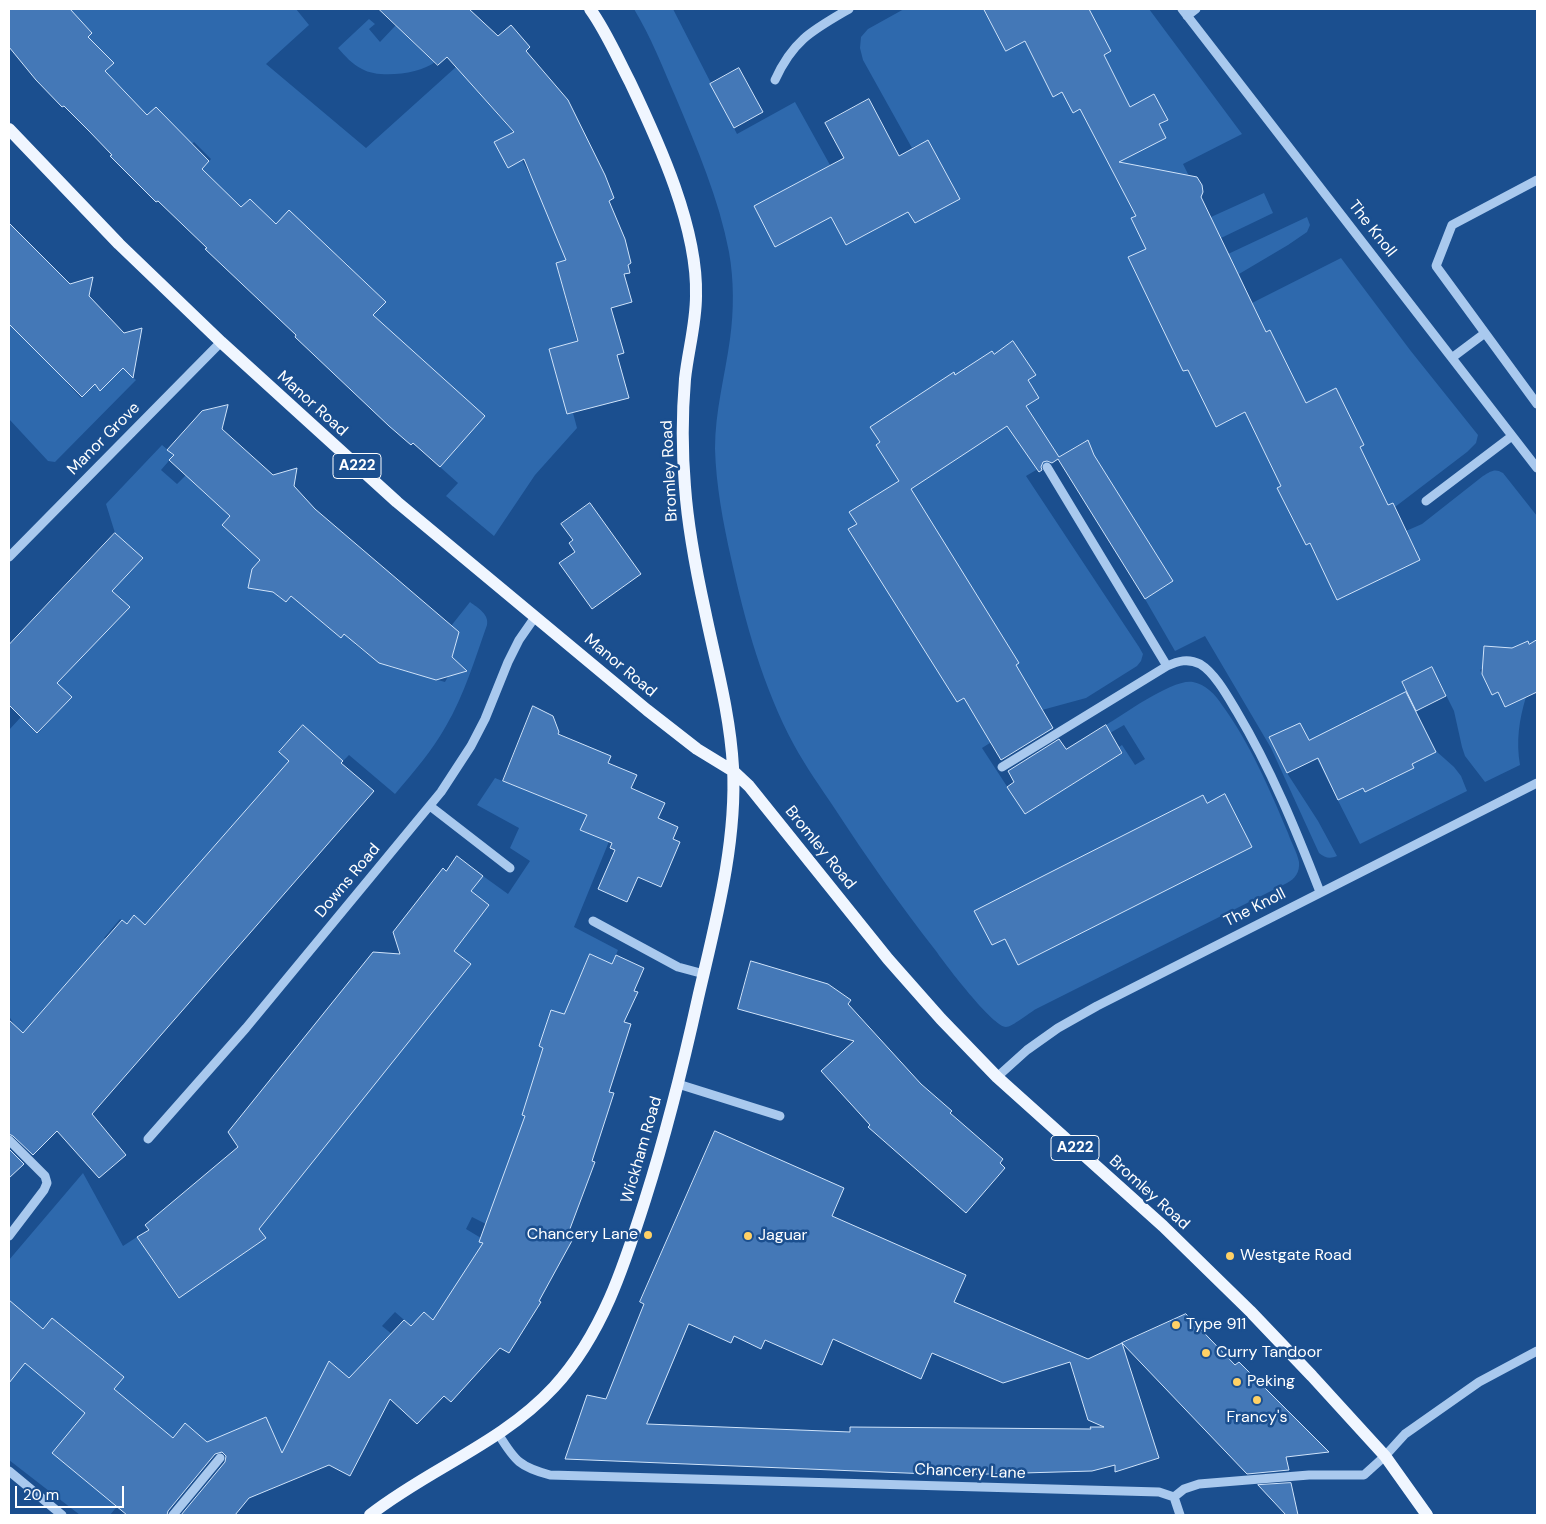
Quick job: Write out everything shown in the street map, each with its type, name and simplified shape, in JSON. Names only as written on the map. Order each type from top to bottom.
[{"type":"main road","name":"Bromley Road","points":[[590,9],[611,44],[650,124],[680,204],[692,249],[696,273],[697,299],[685,377],[683,450],[685,486],[696,565],[729,724],[733,772],[767,807],[888,959],[942,1019],[997,1077],[1163,1226],[1250,1311],[1385,1456],[1427,1515]]},
{"type":"main road","name":"Manor Road","points":[[9,129],[119,244],[221,342],[397,502],[668,727],[696,749],[733,772]]},
{"type":"main road","name":"Wickham Road","points":[[370,1515],[398,1494],[499,1435],[534,1408],[575,1362],[590,1338],[618,1279],[632,1240],[678,1084],[704,974],[732,831],[733,772]]},
{"type":"street","points":[[775,80],[793,48],[818,26],[849,9]]},
{"type":"street","points":[[1185,12],[1196,9]]},
{"type":"street","name":"The Knoll","points":[[1185,12],[1537,468]]},
{"type":"street","points":[[1537,180],[1452,225],[1436,266],[1537,404]]},
{"type":"street","points":[[1453,358],[1485,333]]},
{"type":"street","name":"Manor Grove","points":[[9,557],[221,342]]},
{"type":"street","points":[[1426,501],[1512,436]]},
{"type":"street","points":[[1047,467],[1167,666]]},
{"type":"street","name":"Downs Road","points":[[148,1139],[246,1028],[430,806],[457,770],[485,719],[519,640],[535,617]]},
{"type":"street","points":[[1002,768],[1167,666],[1187,660],[1198,664],[1208,671],[1229,698],[1252,738],[1286,806],[1320,892]]},
{"type":"street","name":"The Knoll","points":[[997,1077],[1027,1050],[1058,1028],[1537,782]]},
{"type":"street","points":[[430,806],[510,868]]},
{"type":"street","points":[[593,921],[678,967],[704,974]]},
{"type":"street","points":[[678,1084],[780,1116]]},
{"type":"street","points":[[9,1140],[45,1176],[47,1183],[44,1190],[9,1236]]},
{"type":"street","points":[[1180,1515],[1174,1497],[1184,1489],[1199,1484],[1309,1475],[1364,1475],[1405,1434],[1471,1387],[1537,1351]]},
{"type":"street","name":"Chancery Lane","points":[[499,1435],[511,1456],[535,1471],[550,1475],[1159,1492],[1174,1497]]},
{"type":"street","points":[[173,1515],[220,1458]]},
{"type":"street","points":[[9,1471],[62,1515]]},
{"type":"shaded area","points":[[70,9],[296,9],[309,25],[266,64],[366,148],[456,67],[513,132],[494,142],[508,168],[522,160],[536,186],[566,260],[556,263],[577,341],[549,349],[567,414],[573,413],[577,428],[535,475],[494,536],[446,496],[458,483],[440,467],[484,416],[361,328],[386,302],[356,274],[322,293],[348,265],[337,255],[334,257],[263,238],[264,213],[250,199],[241,208],[202,169],[211,159],[194,142],[180,156],[147,115],[105,72],[113,63],[75,48],[92,33]]},
{"type":"shaded area","points":[[634,9],[673,9],[737,134],[795,102],[830,165],[754,206],[775,246],[825,206],[846,245],[894,220],[882,165],[915,223],[959,199],[928,140],[912,148],[863,60],[860,48],[861,37],[868,29],[904,9],[1149,9],[1242,134],[1183,164],[1189,176],[1202,185],[1203,192],[1201,198],[1211,217],[1264,193],[1273,213],[1221,238],[1228,254],[1307,217],[1310,225],[1307,232],[1239,274],[1252,303],[1341,258],[1410,350],[1478,435],[1476,443],[1467,452],[1395,507],[1406,531],[1422,524],[1483,476],[1495,470],[1503,473],[1537,516],[1537,640],[1529,644],[1527,641],[1505,652],[1499,648],[1491,648],[1483,655],[1485,667],[1480,670],[1492,695],[1498,692],[1505,706],[1526,697],[1519,731],[1520,765],[1485,782],[1465,756],[1454,711],[1432,667],[1402,683],[1436,751],[1461,776],[1467,791],[1360,844],[1317,759],[1287,773],[1318,821],[1337,856],[1330,858],[1321,855],[1271,748],[1205,636],[1175,651],[1145,599],[1173,581],[1085,441],[1026,476],[1139,647],[1143,654],[1141,661],[1137,666],[1086,698],[1042,710],[982,748],[1025,814],[1123,753],[1119,747],[1122,745],[1135,765],[1145,759],[1124,725],[1110,733],[1106,725],[1174,685],[1185,682],[1197,683],[1217,697],[1241,734],[1267,784],[1295,851],[1299,862],[1299,869],[1295,877],[1287,883],[1036,1009],[1012,1025],[1006,1027],[991,1017],[959,981],[910,916],[819,785],[794,745],[764,677],[742,606],[725,531],[717,476],[715,435],[732,318],[733,284],[729,252],[713,193],[699,155],[656,53]]},
{"type":"shaded area","points":[[369,19],[375,24],[369,29],[380,42],[396,25],[435,62],[420,70],[399,74],[378,74],[358,67],[338,48]]},
{"type":"shaded area","points":[[9,307],[24,322],[16,331],[32,347],[74,373],[66,382],[81,398],[95,384],[100,390],[123,368],[136,380],[55,462],[48,461],[9,419]]},
{"type":"shaded area","points":[[162,445],[174,455],[161,470],[177,484],[186,475],[230,516],[222,525],[238,540],[286,529],[252,586],[260,590],[268,588],[286,602],[314,568],[321,621],[341,638],[367,606],[379,615],[355,644],[371,657],[380,645],[387,666],[445,682],[456,661],[452,657],[459,632],[451,626],[470,602],[485,614],[487,625],[464,689],[446,726],[428,753],[395,794],[349,755],[343,761],[302,725],[279,752],[289,761],[145,925],[134,916],[127,924],[120,919],[104,938],[121,952],[25,1062],[15,1026],[9,1016],[9,730],[21,717],[38,733],[71,697],[42,669],[129,607],[86,565],[142,558],[115,533],[106,504]]},
{"type":"shaded area","points":[[495,778],[587,815],[580,830],[600,838],[619,817],[574,927],[618,950],[612,964],[589,955],[574,991],[582,1020],[551,1011],[539,1046],[571,1057],[534,1079],[522,1114],[553,1125],[488,1225],[472,1217],[466,1229],[481,1238],[480,1242],[508,1257],[449,1334],[424,1312],[411,1326],[395,1312],[382,1326],[399,1340],[352,1381],[329,1361],[284,1458],[266,1417],[208,1443],[185,1424],[110,1515],[80,1515],[9,1460],[9,1260],[83,1173],[123,1246],[137,1237],[178,1298],[208,1278],[213,1261],[439,939],[467,934],[489,905],[471,891],[483,876],[508,894],[530,861],[510,848],[519,828],[477,805]]},
{"type":"building","points":[[9,9],[70,9],[92,33],[88,37],[114,63],[105,71],[147,115],[156,107],[209,161],[202,169],[241,207],[250,199],[276,224],[289,210],[386,302],[373,315],[485,416],[440,467],[413,443],[411,445],[389,426],[295,337],[296,335],[205,249],[207,248],[158,201],[156,202],[110,156],[112,155],[89,131],[36,80],[9,47]]},
{"type":"building","points":[[379,9],[469,9],[498,36],[511,25],[530,47],[526,51],[568,100],[605,175],[614,198],[609,201],[625,239],[631,263],[628,265],[630,273],[624,274],[632,302],[611,308],[624,353],[617,355],[629,398],[567,414],[549,349],[578,341],[556,263],[566,260],[524,159],[508,168],[494,142],[514,132],[447,57],[438,65]]},
{"type":"building","points":[[984,9],[1089,9],[1111,51],[1104,55],[1130,107],[1154,94],[1168,120],[1159,124],[1166,138],[1119,162],[1197,177],[1202,185],[1203,192],[1201,197],[1252,303],[1266,332],[1270,330],[1306,403],[1336,388],[1364,445],[1360,447],[1388,505],[1393,503],[1420,560],[1337,600],[1310,543],[1306,545],[1277,488],[1281,486],[1245,412],[1216,427],[1188,370],[1183,371],[1128,257],[1146,249],[1131,218],[1136,216],[1080,109],[1073,113],[1062,92],[1053,97],[1025,41],[1006,51]]},
{"type":"building","points":[[739,68],[763,112],[734,128],[710,84]]},
{"type":"building","points":[[869,99],[899,156],[928,140],[960,199],[915,223],[908,212],[846,245],[831,217],[775,247],[754,206],[844,158],[825,123]]},
{"type":"building","points":[[9,223],[70,284],[93,277],[89,296],[124,333],[142,328],[133,378],[123,368],[100,391],[95,384],[82,397],[9,324]]},
{"type":"building","points":[[1013,341],[1036,375],[1028,380],[1039,398],[1026,406],[1059,457],[1088,440],[1094,455],[1173,581],[1145,599],[1058,459],[1052,463],[1043,462],[1042,470],[1039,472],[1007,426],[911,489],[1019,663],[1016,665],[1053,728],[1001,760],[964,698],[957,702],[848,529],[857,524],[849,512],[899,481],[876,445],[880,442],[870,427],[954,372],[955,375],[992,351],[994,354]]},
{"type":"building","points":[[228,405],[222,429],[273,475],[297,468],[294,486],[315,509],[459,632],[452,657],[467,671],[436,680],[379,663],[344,634],[341,638],[291,596],[286,602],[273,592],[248,588],[252,569],[260,560],[222,525],[230,516],[169,460],[174,455],[167,450],[202,411]]},
{"type":"building","points":[[590,503],[641,574],[592,609],[559,563],[575,552],[569,543],[573,540],[561,524]]},
{"type":"building","points":[[115,533],[143,558],[112,591],[130,607],[57,683],[72,697],[37,733],[9,705],[9,645]]},
{"type":"building","points":[[1537,640],[1537,692],[1505,707],[1498,692],[1492,695],[1482,674],[1484,646],[1512,648],[1528,641],[1529,644]]},
{"type":"building","points":[[1432,667],[1446,696],[1416,711],[1402,682]]},
{"type":"building","points":[[1406,692],[1436,752],[1412,764],[1414,768],[1365,792],[1363,788],[1338,800],[1318,758],[1287,773],[1269,737],[1300,723],[1309,740]]},
{"type":"building","points":[[533,706],[553,716],[558,734],[611,756],[608,763],[637,775],[631,788],[665,803],[658,818],[678,827],[673,839],[680,842],[661,887],[638,877],[627,902],[598,889],[615,850],[610,848],[612,843],[580,830],[587,815],[503,781]]},
{"type":"building","points":[[303,725],[343,761],[341,763],[374,791],[92,1114],[126,1155],[99,1178],[57,1131],[33,1155],[9,1134],[9,1020],[23,1033],[122,920],[127,924],[134,915],[145,925],[289,761],[279,752]]},
{"type":"building","points":[[1106,725],[1122,753],[1025,814],[1007,787],[1014,782],[1008,771],[1059,739],[1066,749]]},
{"type":"building","points":[[1225,794],[1252,847],[1018,965],[1005,939],[992,945],[974,911],[1203,795],[1207,803]]},
{"type":"building","points":[[457,856],[483,876],[471,891],[489,905],[454,951],[471,964],[259,1229],[266,1238],[179,1298],[137,1237],[149,1230],[145,1225],[238,1147],[228,1132],[373,952],[400,954],[393,932],[443,868],[446,871]]},
{"type":"building","points":[[590,954],[612,964],[616,955],[644,968],[634,991],[638,992],[624,1022],[631,1024],[609,1092],[614,1093],[592,1161],[595,1162],[568,1234],[574,1237],[539,1301],[541,1302],[509,1353],[500,1348],[451,1402],[444,1396],[417,1424],[390,1399],[350,1476],[329,1465],[249,1498],[235,1515],[181,1515],[225,1462],[226,1456],[222,1452],[215,1454],[168,1511],[167,1515],[127,1515],[52,1453],[85,1413],[25,1363],[9,1383],[9,1300],[43,1329],[52,1318],[124,1377],[114,1389],[173,1438],[185,1423],[207,1442],[266,1417],[282,1453],[329,1361],[349,1378],[404,1320],[411,1326],[424,1312],[433,1320],[483,1243],[479,1242],[525,1116],[522,1115],[543,1048],[539,1046],[551,1010],[564,1014]]},
{"type":"building","points":[[751,961],[828,984],[851,1000],[848,1004],[921,1084],[952,1111],[950,1113],[1003,1159],[1000,1163],[1005,1168],[966,1213],[868,1127],[870,1125],[821,1071],[854,1041],[738,1009]]},
{"type":"building","points":[[715,1131],[844,1188],[832,1216],[966,1275],[954,1302],[1088,1359],[1122,1343],[1159,1458],[1115,1472],[1115,1465],[1092,1471],[954,1475],[565,1459],[587,1395],[606,1399],[644,1304],[640,1302]],"holes":[[[689,1324],[731,1343],[734,1336],[761,1349],[765,1340],[822,1365],[833,1339],[921,1379],[932,1353],[1003,1383],[1070,1362],[1088,1420],[1104,1427],[1090,1427],[1091,1429],[850,1427],[850,1432],[647,1424]]]},
{"type":"building","points":[[9,1149],[24,1164],[9,1178]]},
{"type":"building","points":[[1186,1314],[1235,1365],[1239,1362],[1329,1452],[1286,1457],[1289,1470],[1247,1474],[1122,1343]]},
{"type":"building","points":[[1291,1483],[1298,1515],[1286,1515],[1258,1485]]},
{"type":"place","name":"Chancery Lane","points":[[648,1235]]},
{"type":"place","name":"Jaguar","points":[[748,1236]]},
{"type":"place","name":"Westgate Road","points":[[1230,1256]]},
{"type":"place","name":"Type 911","points":[[1176,1325]]},
{"type":"place","name":"Curry Tandoor","points":[[1206,1353]]},
{"type":"place","name":"Peking","points":[[1237,1382]]},
{"type":"place","name":"Francy's","points":[[1257,1400]]}]
